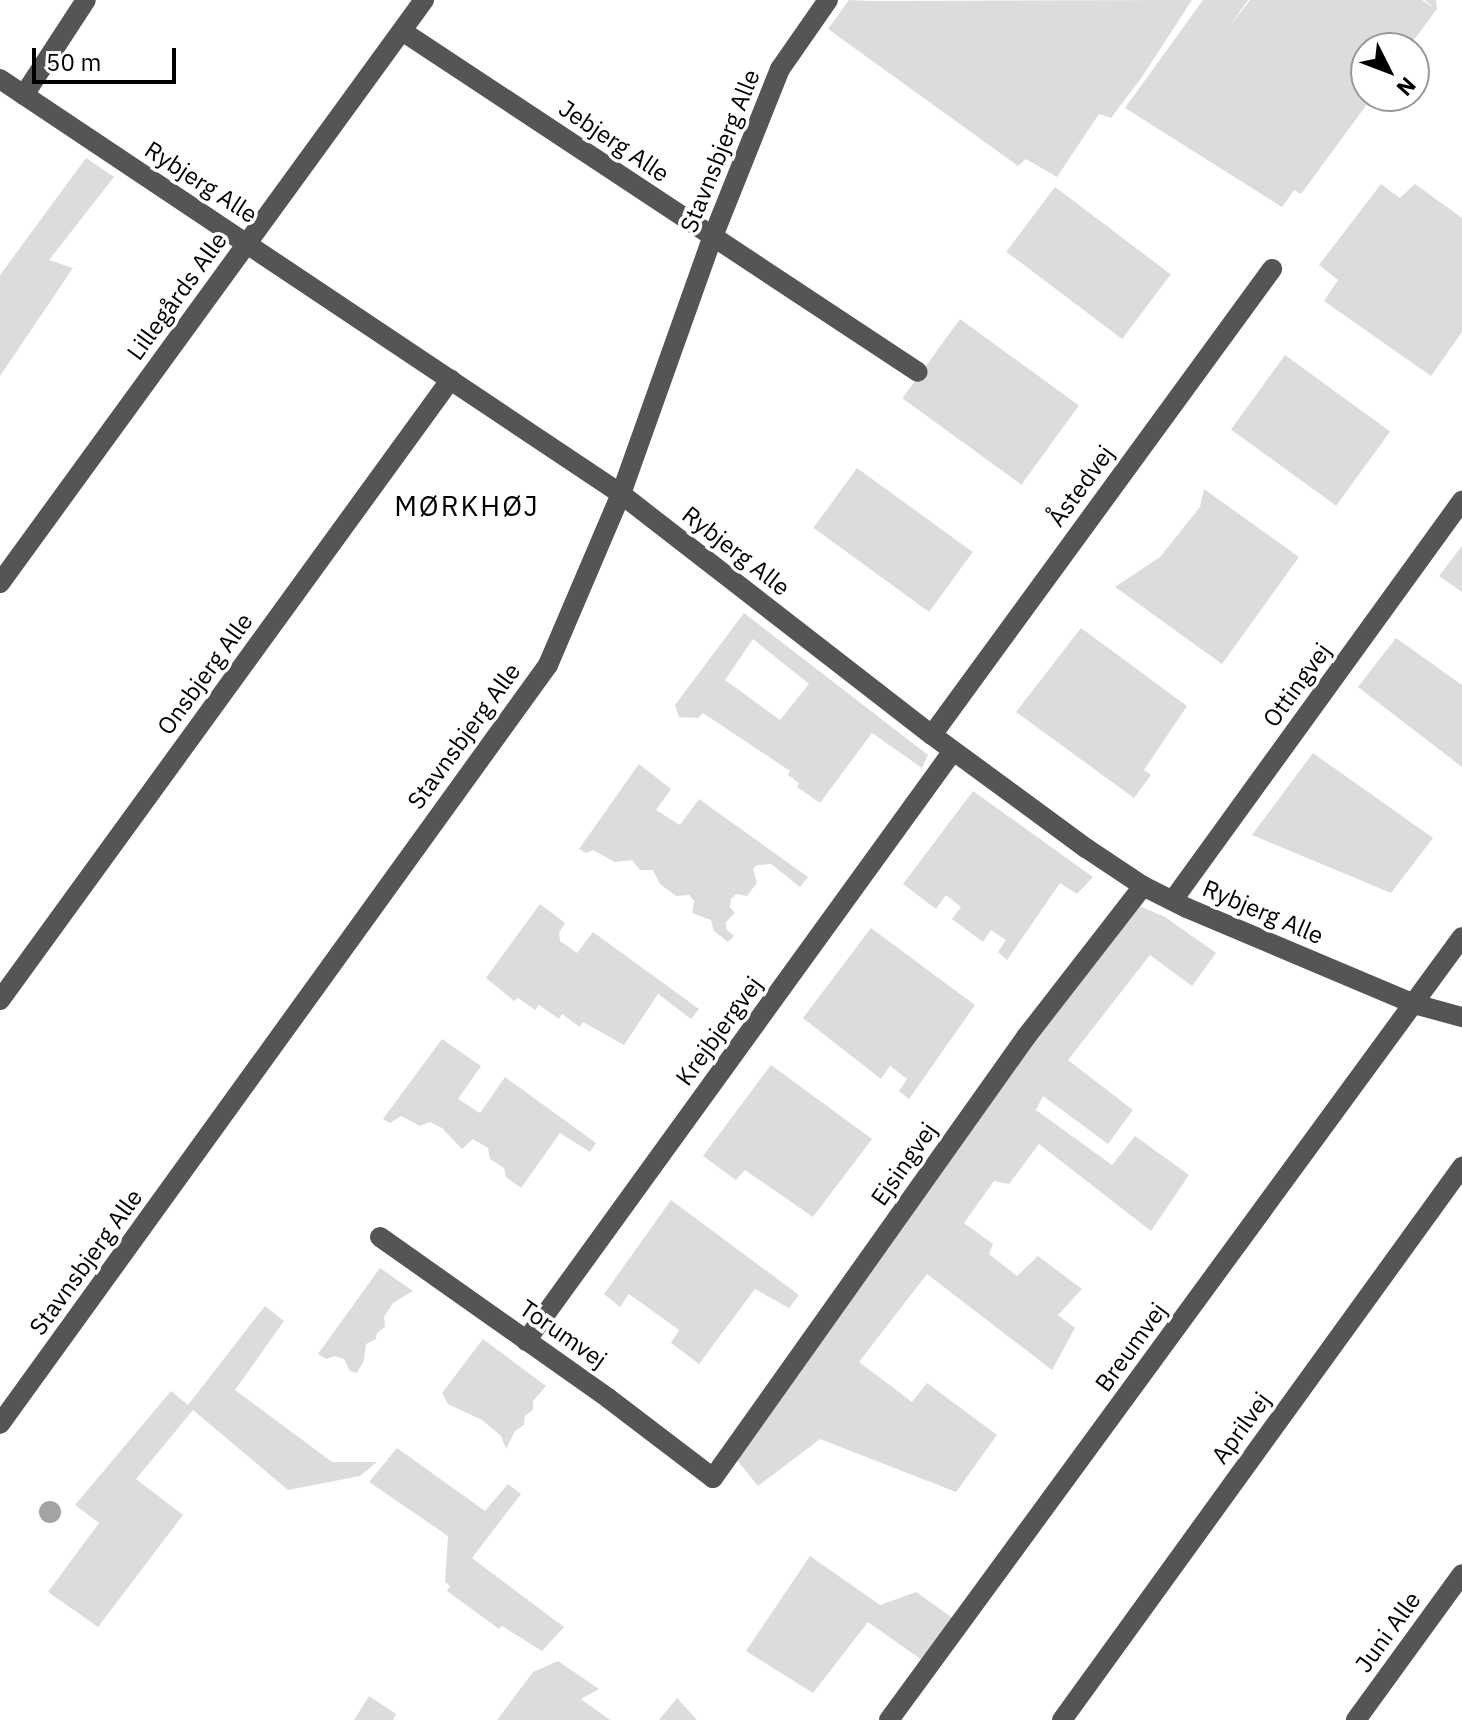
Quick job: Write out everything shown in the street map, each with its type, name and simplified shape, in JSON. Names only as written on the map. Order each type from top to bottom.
[{"type":"street","points":[[24,95],[86,0]]},
{"type":"street","name":"Lillegårds Alle","points":[[0,583],[424,0]]},
{"type":"street","name":"Stavnsbjerg Alle","points":[[0,1424],[548,665],[621,494],[712,239],[780,69],[828,0]]},
{"type":"street","name":"Jebjerg Alle","points":[[402,31],[712,239],[918,372]]},
{"type":"street","name":"Rybjerg Alle","points":[[0,79],[621,494],[953,751],[1143,886],[1414,1004],[1462,1017]]},
{"type":"street","name":"Åstedvej","points":[[932,735],[1272,269]]},
{"type":"street","name":"Onsbjerg Alle","points":[[0,1000],[451,379]]},
{"type":"street","name":"Ottingvej","points":[[1173,900],[1462,501]]},
{"type":"street","name":"Krejbjergvej","points":[[526,1341],[953,751]]},
{"type":"street","name":"Ejsingvej","points":[[713,1478],[1026,1037],[1143,886]]},
{"type":"street","name":"Breumvej","points":[[889,1720],[1462,937]]},
{"type":"street","name":"Aprilvej","points":[[1062,1720],[1462,1167]]},
{"type":"street","name":"Torumvej","points":[[380,1237],[713,1478]]},
{"type":"street","name":"Juni Alle","points":[[1356,1720],[1462,1574]]},
{"type":"shaded area","points":[[849,0],[1192,0],[1111,118],[1099,114],[1057,177],[1026,159],[1018,166],[828,29]]},
{"type":"shaded area","points":[[1203,0],[1248,0],[1227,30],[1250,0],[1422,0],[1434,8],[1425,0],[1436,0],[1437,9],[1420,32],[1350,32],[1350,112],[1361,112],[1301,194],[1294,190],[1282,207],[1125,108]]},
{"type":"shaded area","points":[[86,158],[114,177],[49,260],[73,268],[0,376],[0,275]]},
{"type":"shaded area","points":[[1381,184],[1400,198],[1415,184],[1462,218],[1462,332],[1431,376],[1324,301],[1338,280],[1319,265]]},
{"type":"shaded area","points":[[1055,187],[1171,274],[1122,339],[1006,252]]},
{"type":"shaded area","points":[[960,319],[1079,405],[1021,485],[902,398]]},
{"type":"shaded area","points":[[1285,355],[1390,431],[1336,506],[1231,429]]},
{"type":"shaded area","points":[[857,468],[973,552],[929,612],[814,528]]},
{"type":"shaded area","points":[[1204,489],[1299,557],[1222,664],[1115,587],[1160,557],[1200,507]]},
{"type":"shaded area","points":[[1462,546],[1462,592],[1439,576]]},
{"type":"shaded area","points":[[744,613],[928,755],[922,768],[872,733],[820,803],[797,787],[799,783],[788,775],[790,771],[703,713],[698,718],[679,717],[675,705]],"holes":[[[753,639],[809,684],[780,720],[725,680]]]},
{"type":"shaded area","points":[[1081,628],[1187,706],[1144,770],[1151,775],[1134,798],[1016,712]]},
{"type":"shaded area","points":[[1396,638],[1462,685],[1462,767],[1358,687]]},
{"type":"shaded area","points":[[1313,753],[1433,838],[1391,893],[1252,835]]},
{"type":"shaded area","points":[[639,764],[671,789],[656,810],[680,825],[699,799],[808,877],[800,887],[771,864],[757,865],[753,869],[757,883],[747,896],[736,894],[731,899],[730,907],[735,913],[726,922],[726,929],[734,936],[728,942],[714,931],[711,920],[692,913],[694,901],[689,895],[676,896],[660,884],[653,870],[640,870],[632,860],[615,862],[593,850],[586,853],[579,849]]},
{"type":"shaded area","points":[[973,791],[1093,877],[1077,894],[1060,883],[1007,960],[998,952],[1006,940],[991,930],[983,942],[952,919],[961,907],[946,895],[936,909],[903,884]]},
{"type":"shaded area","points":[[540,904],[565,923],[559,933],[560,941],[577,953],[593,932],[699,1009],[691,1019],[658,994],[624,1045],[583,1022],[580,1027],[562,1014],[559,1019],[539,1005],[535,1010],[518,998],[514,1001],[486,978]]},
{"type":"shaded area","points":[[1137,905],[1165,917],[1216,953],[1192,986],[1150,955],[1068,1060],[1133,1110],[1108,1144],[1043,1096],[1036,1110],[1112,1165],[1135,1136],[1189,1175],[1151,1231],[1039,1144],[1009,1184],[994,1181],[964,1223],[993,1244],[989,1254],[1017,1276],[1038,1256],[1082,1289],[1058,1315],[1075,1328],[1052,1370],[927,1274],[859,1362],[912,1402],[927,1383],[997,1435],[956,1492],[820,1439],[758,1486],[736,1459],[886,1243]]},
{"type":"shaded area","points":[[871,928],[975,1005],[909,1099],[899,1091],[907,1079],[890,1066],[881,1079],[803,1018]]},
{"type":"shaded area","points":[[442,1039],[481,1066],[458,1099],[480,1113],[505,1077],[596,1143],[590,1152],[560,1133],[521,1188],[506,1177],[504,1168],[490,1159],[488,1148],[473,1139],[462,1149],[442,1128],[430,1122],[420,1126],[401,1116],[390,1123],[383,1119]]},
{"type":"shaded area","points":[[771,1065],[872,1139],[813,1217],[745,1170],[736,1180],[703,1156]]},
{"type":"shaded area","points":[[671,1200],[799,1295],[789,1308],[755,1289],[699,1364],[671,1343],[679,1330],[629,1294],[620,1307],[604,1294]]},
{"type":"shaded area","points":[[380,1268],[413,1291],[393,1303],[384,1317],[385,1327],[377,1333],[376,1339],[366,1344],[364,1360],[357,1373],[350,1371],[344,1359],[335,1356],[326,1359],[318,1354]]},
{"type":"shaded area","points":[[265,1306],[284,1321],[235,1390],[332,1462],[377,1462],[360,1476],[288,1490],[193,1410],[136,1479],[183,1515],[98,1627],[48,1592],[99,1523],[75,1505],[171,1391],[188,1405]]},
{"type":"shaded area","points":[[483,1339],[546,1386],[533,1401],[533,1410],[525,1416],[524,1425],[515,1431],[506,1449],[501,1436],[482,1420],[448,1404],[442,1393]]},
{"type":"shaded area","points":[[397,1448],[485,1511],[508,1484],[521,1494],[472,1558],[564,1627],[542,1651],[502,1626],[499,1629],[447,1591],[450,1586],[445,1582],[448,1536],[369,1482]]},
{"type":"shaded area","points":[[50,1501],[58,1504],[61,1512],[58,1520],[50,1523],[42,1520],[39,1512],[42,1504]]},
{"type":"shaded area","points":[[810,1556],[880,1605],[916,1592],[957,1621],[926,1663],[868,1622],[813,1693],[746,1651]]},
{"type":"shaded area","points":[[558,1661],[599,1689],[581,1699],[610,1720],[497,1720],[533,1672]]},
{"type":"shaded area","points":[[369,1696],[396,1714],[393,1720],[354,1720]]},
{"type":"shaded area","points":[[677,1698],[697,1720],[659,1720]]},
{"type":"district","name":"MØRKHØJ","points":[[467,506]]}]
